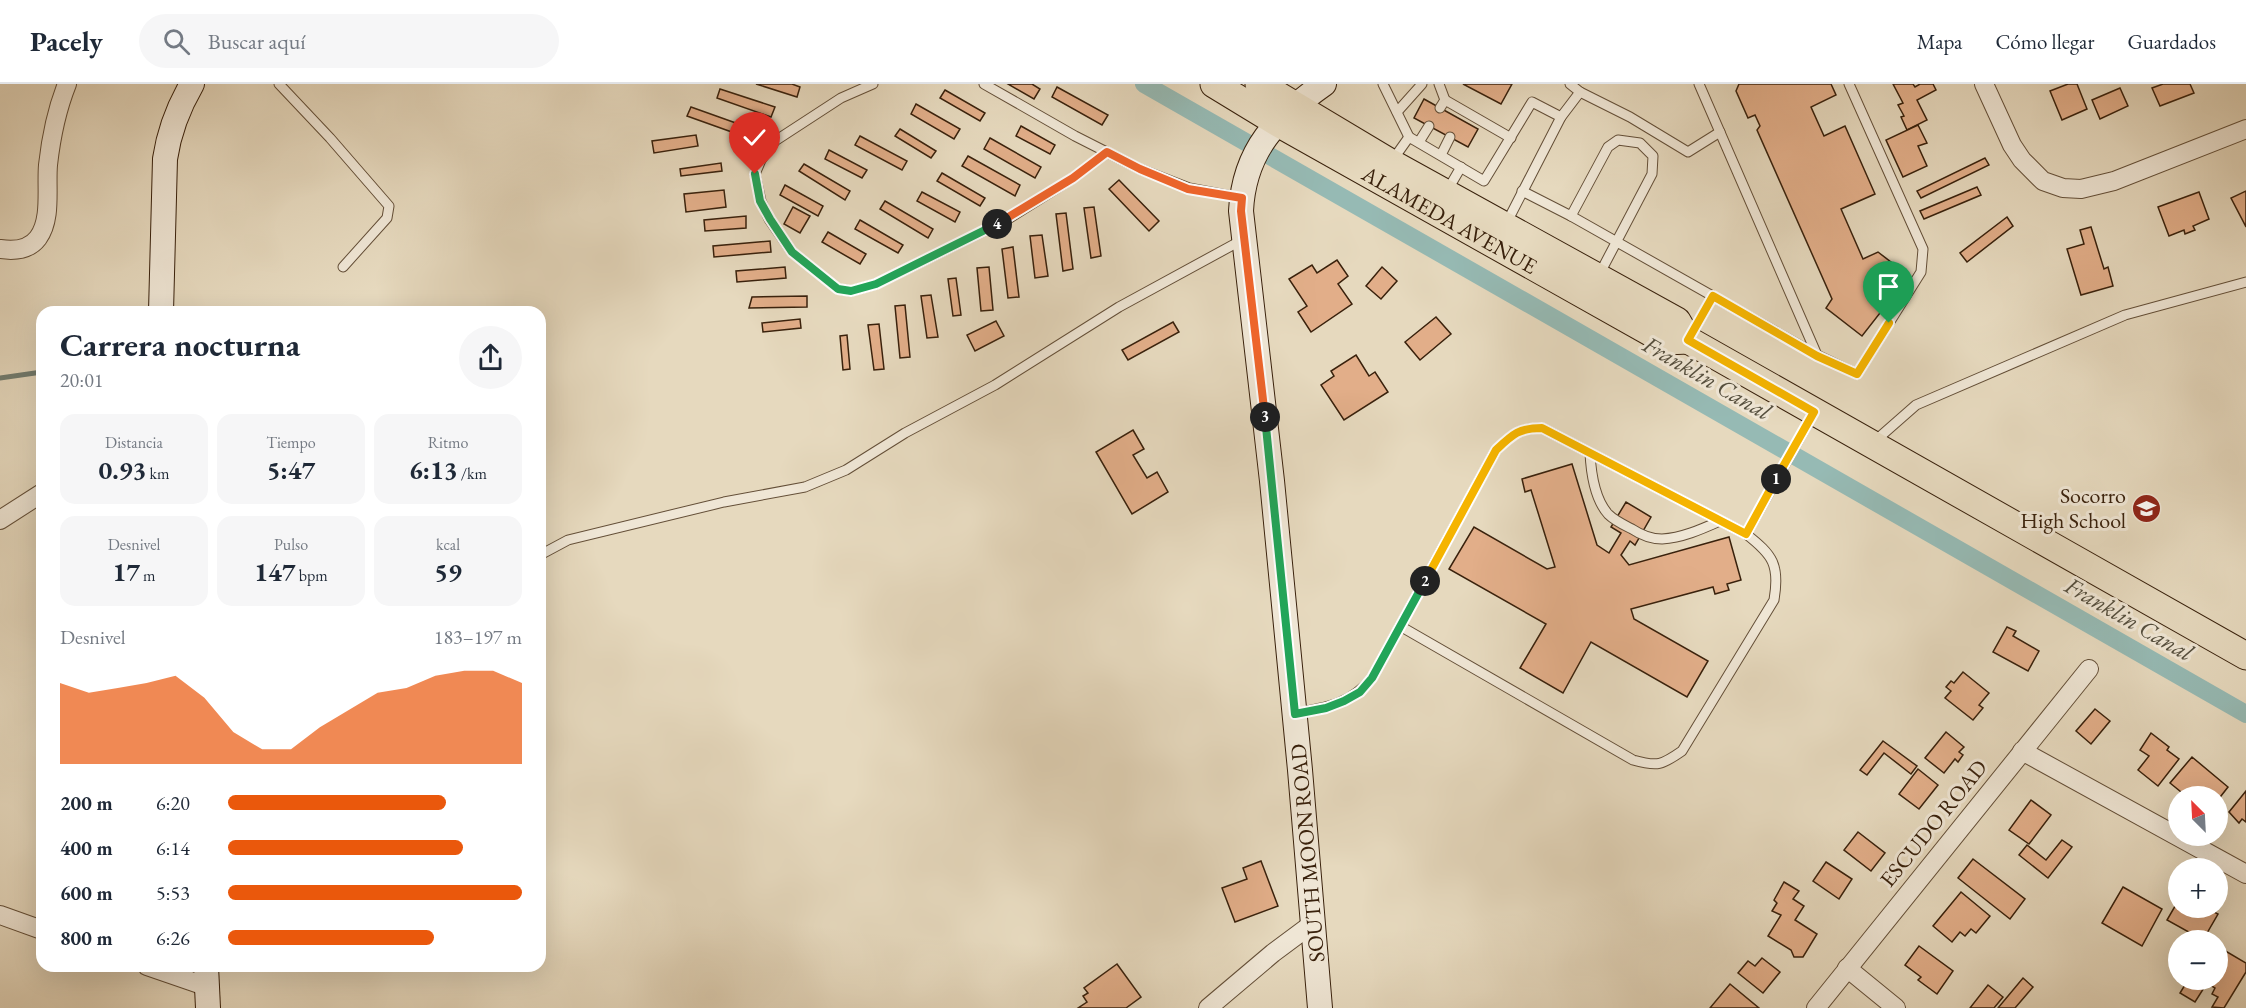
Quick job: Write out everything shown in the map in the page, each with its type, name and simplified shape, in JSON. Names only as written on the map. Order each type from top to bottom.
[{"type":"main road","name":"ALAMEDA AVENUE","points":[[1214,84],[1666,341],[1688,340]]},
{"type":"main road","name":"ALAMEDA AVENUE","points":[[1260,84],[1280,121],[1390,163],[1598,277],[1677,321],[1688,340],[2246,656]]},
{"type":"street","points":[[0,249],[14,250],[32,244],[39,237],[44,224],[48,165],[53,137],[67,84]]},
{"type":"street","points":[[160,306],[165,159],[168,138],[182,101],[192,84]]},
{"type":"street","points":[[1280,121],[1324,84]]},
{"type":"street","points":[[1984,84],[2022,160],[2043,181],[2063,188],[2081,189],[2114,180],[2246,129]]},
{"type":"street","name":"SOUTH MOON ROAD","points":[[1280,121],[1262,141],[1249,165],[1242,198],[1295,714],[1320,1008]]},
{"type":"street","points":[[0,520],[36,497]]},
{"type":"street","name":"ESCUDO ROAD","points":[[1816,1008],[2088,669]]},
{"type":"street","points":[[2022,751],[2246,874]]},
{"type":"street","points":[[0,915],[36,928]]},
{"type":"street","points":[[1208,1008],[1273,953],[1312,924]]},
{"type":"street","points":[[1847,968],[1896,1008]]},
{"type":"street","points":[[164,972],[207,987]]},
{"type":"lane","points":[[279,84],[389,206],[387,218],[343,267]]},
{"type":"lane","points":[[873,84],[841,98],[775,141],[761,160],[755,174],[760,201],[792,252],[838,289],[851,291],[876,284],[1008,219],[1073,178],[1107,152]]},
{"type":"lane","points":[[984,84],[1075,136],[1140,169],[1188,189],[1242,198]]},
{"type":"lane","points":[[1383,84],[1409,137],[1485,181],[1532,102],[1561,117]]},
{"type":"lane","points":[[1397,112],[1422,84]]},
{"type":"lane","points":[[1439,84],[1442,104],[1510,138]]},
{"type":"lane","points":[[1570,84],[1580,92],[1630,117],[1688,152],[1720,132]]},
{"type":"lane","points":[[1699,84],[1817,356]]},
{"type":"lane","points":[[1522,191],[1616,240],[1817,356],[1857,374],[1921,272],[1923,249],[1849,84]]},
{"type":"lane","points":[[1505,226],[1561,117],[1580,92]]},
{"type":"lane","points":[[1419,142],[1429,126]]},
{"type":"lane","points":[[1390,163],[1409,137]]},
{"type":"lane","points":[[1441,155],[1450,137]]},
{"type":"lane","points":[[1571,216],[1608,147],[1618,140],[1640,143],[1653,156],[1652,174],[1598,277]]},
{"type":"lane","points":[[1446,193],[1461,167]]},
{"type":"lane","points":[[546,552],[568,540],[724,502],[805,487],[846,470],[905,433],[996,385],[1119,307],[1245,239]]},
{"type":"lane","points":[[1871,444],[1917,405],[2125,315],[2246,282]]},
{"type":"lane","points":[[1688,340],[1713,296]]},
{"type":"lane","points":[[1746,534],[1814,412]]},
{"type":"lane","points":[[1295,714],[1326,708],[1344,701],[1360,692],[1372,678],[1400,626],[1496,450],[1511,435],[1525,428],[1542,428],[1746,534],[1765,549],[1774,564],[1778,579],[1774,600],[1682,751],[1663,765],[1633,759],[1400,626]]},
{"type":"lane","points":[[1590,453],[1591,475],[1600,501],[1608,514],[1643,536],[1661,539],[1675,537],[1720,521]]},
{"type":"building","points":[[756,84],[792,84],[800,87],[797,97]]},
{"type":"building","points":[[1008,84],[1032,84],[1040,89],[1034,99]]},
{"type":"building","points":[[1463,84],[1512,84],[1501,104]]},
{"type":"building","points":[[1739,84],[1831,84],[1836,95],[1811,107],[1824,136],[1845,126],[1875,194],[1841,209],[1863,259],[1878,252],[1909,276],[1862,336],[1826,308],[1832,299],[1757,130],[1760,126],[1755,115],[1748,118],[1736,91]]},
{"type":"building","points":[[1893,84],[1913,84],[1915,87],[1920,84],[1933,84],[1936,90],[1917,100],[1927,120],[1907,130],[1901,117],[1904,116],[1898,105],[1903,103]]},
{"type":"building","points":[[2068,84],[2077,84],[2087,109],[2062,120],[2050,91]]},
{"type":"building","points":[[2163,84],[2190,84],[2194,93],[2160,106],[2152,88]]},
{"type":"building","points":[[1057,87],[1108,115],[1102,125],[1052,97]]},
{"type":"building","points":[[2120,88],[2128,106],[2100,119],[2092,100]]},
{"type":"building","points":[[720,89],[775,107],[771,117],[717,98]]},
{"type":"building","points":[[945,90],[985,113],[980,121],[940,98]]},
{"type":"building","points":[[1424,99],[1478,129],[1468,147],[1414,118]]},
{"type":"building","points":[[916,104],[960,129],[954,139],[911,114]]},
{"type":"building","points":[[691,107],[747,127],[743,136],[687,116]]},
{"type":"building","points":[[1918,125],[1927,143],[1918,146],[1927,166],[1903,177],[1886,140]]},
{"type":"building","points":[[1021,126],[1055,145],[1050,154],[1016,136]]},
{"type":"building","points":[[900,129],[936,151],[931,158],[895,136]]},
{"type":"building","points":[[696,135],[698,146],[654,153],[652,141]]},
{"type":"building","points":[[860,136],[907,161],[902,170],[855,145]]},
{"type":"building","points":[[990,138],[1041,167],[1035,178],[984,149]]},
{"type":"building","points":[[829,150],[867,170],[862,178],[825,159]]},
{"type":"building","points":[[968,156],[1020,185],[1015,196],[962,166]]},
{"type":"building","points":[[1985,158],[1989,165],[1921,198],[1917,191]]},
{"type":"building","points":[[721,163],[722,171],[681,176],[680,169]]},
{"type":"building","points":[[804,164],[850,191],[845,200],[799,171]]},
{"type":"building","points":[[942,173],[985,198],[980,206],[937,181]]},
{"type":"building","points":[[1119,180],[1159,221],[1149,231],[1109,189]]},
{"type":"building","points":[[785,185],[823,206],[818,216],[780,195]]},
{"type":"building","points":[[1977,187],[1981,195],[1924,219],[1920,211]]},
{"type":"building","points":[[724,190],[726,207],[686,212],[684,194]]},
{"type":"building","points":[[2246,191],[2246,227],[2231,198]]},
{"type":"building","points":[[922,192],[960,212],[955,222],[917,201]]},
{"type":"building","points":[[2199,192],[2209,219],[2193,226],[2195,230],[2185,234],[2184,230],[2169,236],[2158,207]]},
{"type":"building","points":[[885,201],[933,229],[928,238],[880,209]]},
{"type":"building","points":[[793,207],[810,216],[800,233],[784,224]]},
{"type":"building","points":[[1094,207],[1101,256],[1091,258],[1084,208]]},
{"type":"building","points":[[1066,213],[1073,269],[1063,271],[1056,214]]},
{"type":"building","points":[[746,216],[746,228],[705,231],[704,220]]},
{"type":"building","points":[[2007,217],[2013,226],[1967,262],[1960,253]]},
{"type":"building","points":[[860,220],[903,245],[898,253],[855,229]]},
{"type":"building","points":[[2091,227],[2104,269],[2108,267],[2113,286],[2081,295],[2067,249],[2084,244],[2080,230]]},
{"type":"building","points":[[828,232],[866,254],[860,264],[822,242]]},
{"type":"building","points":[[1042,235],[1048,276],[1035,278],[1030,236]]},
{"type":"building","points":[[770,241],[771,252],[714,257],[713,246]]},
{"type":"building","points":[[1013,247],[1019,297],[1008,298],[1002,249]]},
{"type":"building","points":[[1337,260],[1348,276],[1338,284],[1352,304],[1311,332],[1298,312],[1307,306],[1289,279],[1312,265],[1317,273]]},
{"type":"building","points":[[785,267],[786,278],[737,282],[736,271]]},
{"type":"building","points":[[989,267],[993,310],[981,311],[977,268]]},
{"type":"building","points":[[1382,267],[1397,281],[1381,299],[1366,286]]},
{"type":"building","points":[[956,278],[961,315],[953,316],[948,279]]},
{"type":"building","points":[[931,295],[938,337],[927,338],[921,296]]},
{"type":"building","points":[[807,296],[807,307],[749,308],[752,297]]},
{"type":"building","points":[[905,305],[910,357],[900,358],[895,306]]},
{"type":"building","points":[[1436,317],[1451,334],[1420,360],[1405,342]]},
{"type":"building","points":[[800,319],[801,328],[763,332],[762,323]]},
{"type":"building","points":[[996,321],[1004,336],[975,351],[967,335]]},
{"type":"building","points":[[1173,322],[1179,332],[1128,360],[1122,350]]},
{"type":"building","points":[[879,324],[884,369],[874,370],[868,325]]},
{"type":"building","points":[[847,335],[850,369],[843,370],[840,336]]},
{"type":"building","points":[[1356,355],[1369,376],[1375,372],[1388,392],[1344,420],[1321,385],[1334,376],[1331,371]]},
{"type":"building","points":[[1133,430],[1144,449],[1133,455],[1147,478],[1157,472],[1168,492],[1132,514],[1096,452]]},
{"type":"building","points":[[1572,464],[1597,545],[1609,553],[1621,533],[1611,527],[1626,502],[1651,517],[1635,545],[1630,541],[1621,555],[1629,565],[1729,537],[1741,580],[1727,584],[1729,590],[1715,594],[1713,587],[1631,609],[1634,619],[1708,661],[1687,697],[1591,642],[1563,693],[1520,668],[1546,624],[1449,569],[1474,527],[1547,569],[1555,567],[1531,490],[1525,492],[1522,479]]},
{"type":"building","points":[[2007,627],[2016,631],[2013,636],[2039,651],[2028,671],[1993,652]]},
{"type":"building","points":[[1963,672],[1989,693],[1979,705],[1983,708],[1973,720],[1945,698],[1951,691],[1946,687],[1951,681],[1954,683]]},
{"type":"building","points":[[2095,709],[2110,721],[2091,744],[2076,731]]},
{"type":"building","points":[[1946,732],[1964,747],[1959,752],[1963,755],[1958,762],[1955,759],[1944,773],[1925,758]]},
{"type":"building","points":[[2151,733],[2169,747],[2167,750],[2179,759],[2158,786],[2138,770],[2149,756],[2140,750]]},
{"type":"building","points":[[1883,741],[1917,766],[1911,774],[1884,753],[1867,775],[1860,770]]},
{"type":"building","points":[[2192,757],[2227,786],[2174,786],[2170,783]]},
{"type":"building","points":[[1918,769],[1938,785],[1919,809],[1899,794]]},
{"type":"building","points":[[2246,791],[2246,822],[2242,819],[2239,823],[2229,812]]},
{"type":"building","points":[[2031,800],[2051,815],[2029,844],[2009,830]]},
{"type":"building","points":[[1858,832],[1885,853],[1871,871],[1844,850]]},
{"type":"building","points":[[2062,840],[2072,847],[2048,878],[2019,855],[2027,845],[2046,860]]},
{"type":"building","points":[[1973,859],[2025,899],[2010,919],[1958,878]]},
{"type":"building","points":[[1261,861],[1278,906],[1235,922],[1222,888],[1247,879],[1243,868]]},
{"type":"building","points":[[1826,862],[1852,879],[1839,899],[1813,881]]},
{"type":"building","points":[[1784,882],[1799,891],[1793,899],[1804,906],[1795,920],[1817,934],[1803,957],[1794,957],[1791,950],[1768,936],[1781,915],[1772,911],[1777,903],[1774,900]]},
{"type":"building","points":[[2123,887],[2162,909],[2142,946],[2102,923]]},
{"type":"building","points":[[1961,892],[1990,916],[1976,933],[1971,929],[1965,936],[1960,932],[1952,942],[1933,926]]},
{"type":"building","points":[[2168,918],[2216,918],[2209,930],[2185,930],[2167,920]]},
{"type":"building","points":[[1919,946],[1953,971],[1937,994],[1918,980],[1921,977],[1905,965]]},
{"type":"building","points":[[2228,952],[2246,963],[2246,972],[2224,1008],[2212,1007],[2218,997],[2212,994],[2214,990],[2228,990]]},
{"type":"building","points":[[1762,958],[1780,972],[1763,993],[1738,973],[1748,961],[1755,966]]},
{"type":"building","points":[[1117,964],[1141,997],[1126,1008],[1078,1008],[1087,1002],[1083,996],[1088,993],[1084,988]]},
{"type":"building","points":[[2023,978],[2033,987],[2015,1008],[1998,1008]]},
{"type":"building","points":[[1730,984],[1759,1008],[1710,1008]]},
{"type":"building","points":[[1988,985],[2003,997],[1994,1008],[1970,1008]]},
{"type":"building","points":[[2182,990],[2203,990],[2195,1002],[2180,993]]},
{"type":"waterway","name":"Franklin Canal","points":[[1144,84],[2246,714]]},
{"type":"waterway","points":[[0,378],[36,373]]},
{"type":"place","name":"Socorro High School","points":[[2147,508]]},
{"type":"route","points":[[755,174],[760,201],[792,252],[838,289],[851,291],[876,284],[1008,219],[1073,178],[1107,152],[1188,189],[1242,198],[1241,211],[1272,481],[1295,714],[1326,708],[1344,701],[1360,692],[1372,678],[1496,450],[1511,435],[1525,428],[1542,428],[1746,534],[1814,412],[1688,340],[1713,296],[1817,356],[1857,374],[1889,323]]}]
